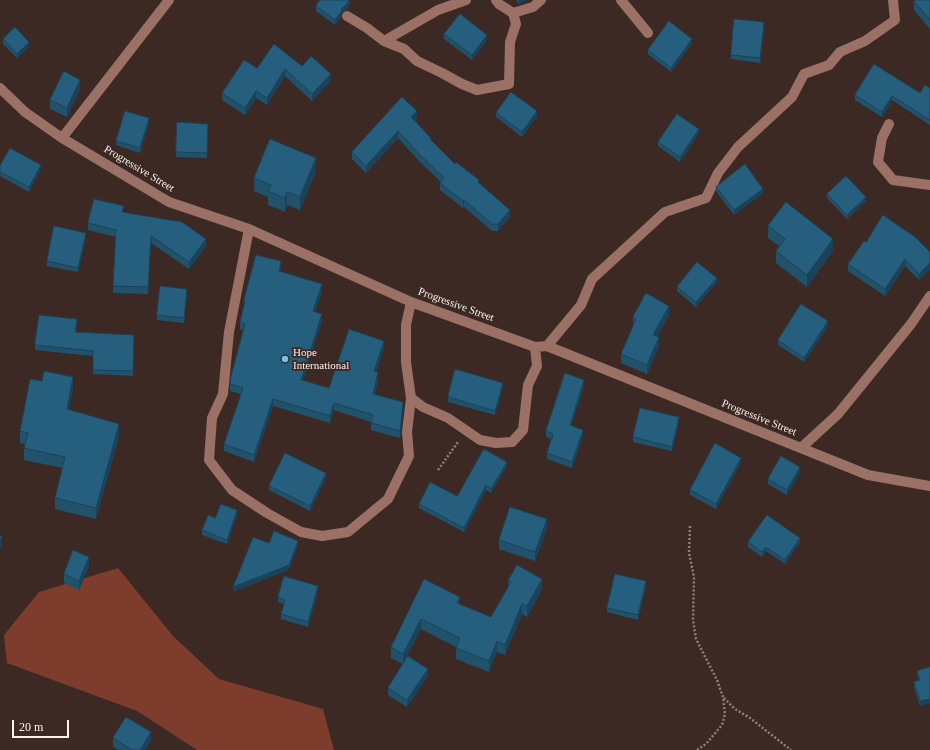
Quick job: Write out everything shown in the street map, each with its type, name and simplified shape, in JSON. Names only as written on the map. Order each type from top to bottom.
[{"type":"street","points":[[62,138],[169,0]]},
{"type":"street","points":[[384,41],[438,10],[466,0]]},
{"type":"street","points":[[347,16],[367,28],[384,41],[404,49],[417,61],[477,90],[509,84],[510,42],[516,24],[513,13],[499,4],[496,0]]},
{"type":"street","points":[[513,13],[533,7],[541,0]]},
{"type":"street","points":[[620,0],[648,33]]},
{"type":"street","points":[[547,346],[581,305],[592,279],[665,212],[706,198],[718,173],[738,146],[792,97],[804,74],[829,65],[840,52],[865,41],[895,20],[893,0]]},
{"type":"street","name":"Progressive Street","points":[[0,88],[25,112],[62,138],[169,202],[249,229],[411,302],[535,347],[547,346],[868,475],[930,486]]},
{"type":"street","points":[[889,124],[882,138],[878,162],[893,180],[930,185]]},
{"type":"street","points":[[249,229],[229,332],[222,394],[212,418],[209,460],[232,490],[267,513],[301,532],[322,536],[348,532],[388,499],[409,456],[407,432],[411,398],[406,362],[406,325],[411,302]]},
{"type":"street","points":[[801,448],[838,414],[911,324],[930,296]]},
{"type":"street","points":[[411,398],[424,407],[448,418],[480,440],[496,444],[512,442],[523,430],[528,385],[537,366],[535,347]]},
{"type":"path","points":[[438,470],[457,443],[464,429]]},
{"type":"path","points":[[690,526],[689,553],[694,577],[693,620],[696,639],[717,680],[723,697],[725,714],[722,725],[706,744],[697,750]]},
{"type":"path","points":[[723,697],[735,709],[750,718],[791,750]]},
{"type":"shaded area","points":[[118,568],[173,636],[219,679],[323,709],[334,750],[197,750],[137,711],[7,663],[4,635],[39,592]]},
{"type":"building","points":[[320,0],[349,0],[335,20],[316,6]]},
{"type":"building","points":[[930,0],[930,20],[914,1]]},
{"type":"building","points":[[460,14],[487,35],[472,55],[444,34]]},
{"type":"building","points":[[734,19],[764,22],[760,58],[731,55]]},
{"type":"building","points":[[669,21],[692,39],[671,68],[648,50]]},
{"type":"building","points":[[15,27],[29,42],[17,54],[3,39]]},
{"type":"building","points":[[274,44],[302,66],[311,56],[331,74],[312,94],[285,69],[267,98],[256,91],[245,108],[222,93],[244,60],[257,68]]},
{"type":"building","points":[[874,64],[920,93],[925,85],[930,88],[930,120],[892,96],[882,112],[855,95]]},
{"type":"building","points":[[64,71],[80,80],[67,108],[50,100]]},
{"type":"building","points":[[511,92],[537,111],[522,132],[496,113]]},
{"type":"building","points":[[402,97],[417,111],[411,117],[431,138],[430,139],[455,164],[456,162],[479,180],[478,182],[510,210],[498,224],[492,224],[464,200],[463,201],[440,183],[444,178],[398,131],[366,166],[352,152]]},
{"type":"building","points":[[125,111],[149,118],[140,148],[116,141]]},
{"type":"building","points":[[677,114],[699,129],[680,157],[658,142]]},
{"type":"building","points":[[177,122],[208,124],[207,153],[176,152]]},
{"type":"building","points":[[270,139],[316,158],[300,197],[287,192],[285,198],[268,191],[271,185],[254,178]]},
{"type":"building","points":[[10,148],[41,165],[29,187],[0,172],[0,166]]},
{"type":"building","points":[[745,164],[763,189],[734,210],[716,187]]},
{"type":"building","points":[[846,176],[866,197],[847,215],[827,194]]},
{"type":"building","points":[[94,199],[124,206],[122,212],[182,222],[206,239],[189,262],[151,236],[148,287],[113,286],[116,230],[88,223]]},
{"type":"building","points":[[786,202],[833,239],[807,275],[776,251],[785,239],[768,226]]},
{"type":"building","points":[[883,215],[915,237],[930,252],[930,263],[919,274],[905,259],[885,289],[848,264],[864,241],[866,242]]},
{"type":"building","points":[[54,226],[86,233],[78,268],[47,261]]},
{"type":"building","points":[[256,255],[281,261],[279,271],[322,284],[313,311],[322,314],[301,380],[329,388],[349,329],[384,341],[374,371],[378,372],[373,394],[403,402],[400,431],[371,423],[373,415],[334,403],[330,416],[273,399],[254,455],[224,444],[243,388],[230,384],[245,324],[240,322],[244,300]]},
{"type":"building","points":[[697,262],[717,278],[696,302],[677,287]]},
{"type":"building","points":[[160,286],[187,289],[184,318],[157,315]]},
{"type":"building","points":[[646,293],[669,306],[653,335],[659,337],[647,365],[621,354],[636,319],[633,317]]},
{"type":"building","points":[[801,304],[828,321],[804,358],[778,340]]},
{"type":"building","points":[[39,315],[77,319],[75,332],[134,335],[133,371],[93,370],[93,351],[35,345]]},
{"type":"building","points":[[455,369],[503,383],[495,411],[448,397]]},
{"type":"building","points":[[44,371],[73,377],[67,409],[119,424],[96,508],[55,498],[65,457],[24,448],[28,433],[20,431],[30,379],[42,381]]},
{"type":"building","points":[[565,373],[584,380],[570,425],[583,430],[572,462],[547,453],[553,434],[546,431]]},
{"type":"building","points":[[640,408],[679,417],[672,447],[633,437]]},
{"type":"building","points":[[715,443],[741,458],[716,504],[690,490]]},
{"type":"building","points":[[484,449],[507,462],[491,489],[486,485],[464,528],[419,504],[430,482],[457,496]]},
{"type":"building","points":[[285,453],[326,473],[310,506],[269,486]]},
{"type":"building","points":[[781,456],[800,467],[787,490],[768,479]]},
{"type":"building","points":[[221,504],[237,510],[227,540],[202,530],[208,515],[215,518]]},
{"type":"building","points":[[510,507],[547,519],[535,552],[499,540]]},
{"type":"building","points":[[767,515],[800,538],[785,560],[766,547],[762,552],[748,542]]},
{"type":"building","points":[[274,531],[298,541],[289,565],[233,587],[253,537],[269,543]]},
{"type":"building","points":[[73,550],[89,557],[79,581],[64,574]]},
{"type":"building","points":[[517,565],[542,579],[527,606],[522,604],[505,645],[497,641],[489,661],[456,648],[460,638],[421,619],[403,654],[391,647],[424,579],[460,597],[457,603],[491,617],[511,582],[508,581]]},
{"type":"building","points":[[615,574],[646,581],[638,615],[607,608]]},
{"type":"building","points":[[284,576],[318,586],[308,622],[281,614],[285,600],[278,597]]},
{"type":"building","points":[[408,656],[428,669],[407,700],[388,688]]},
{"type":"building","points":[[930,667],[930,699],[920,701],[914,682],[920,680],[917,671]]},
{"type":"building","points":[[126,717],[151,732],[140,750],[132,750],[113,738]]},
{"type":"place","name":"Hope International","points":[[285,359]]}]
